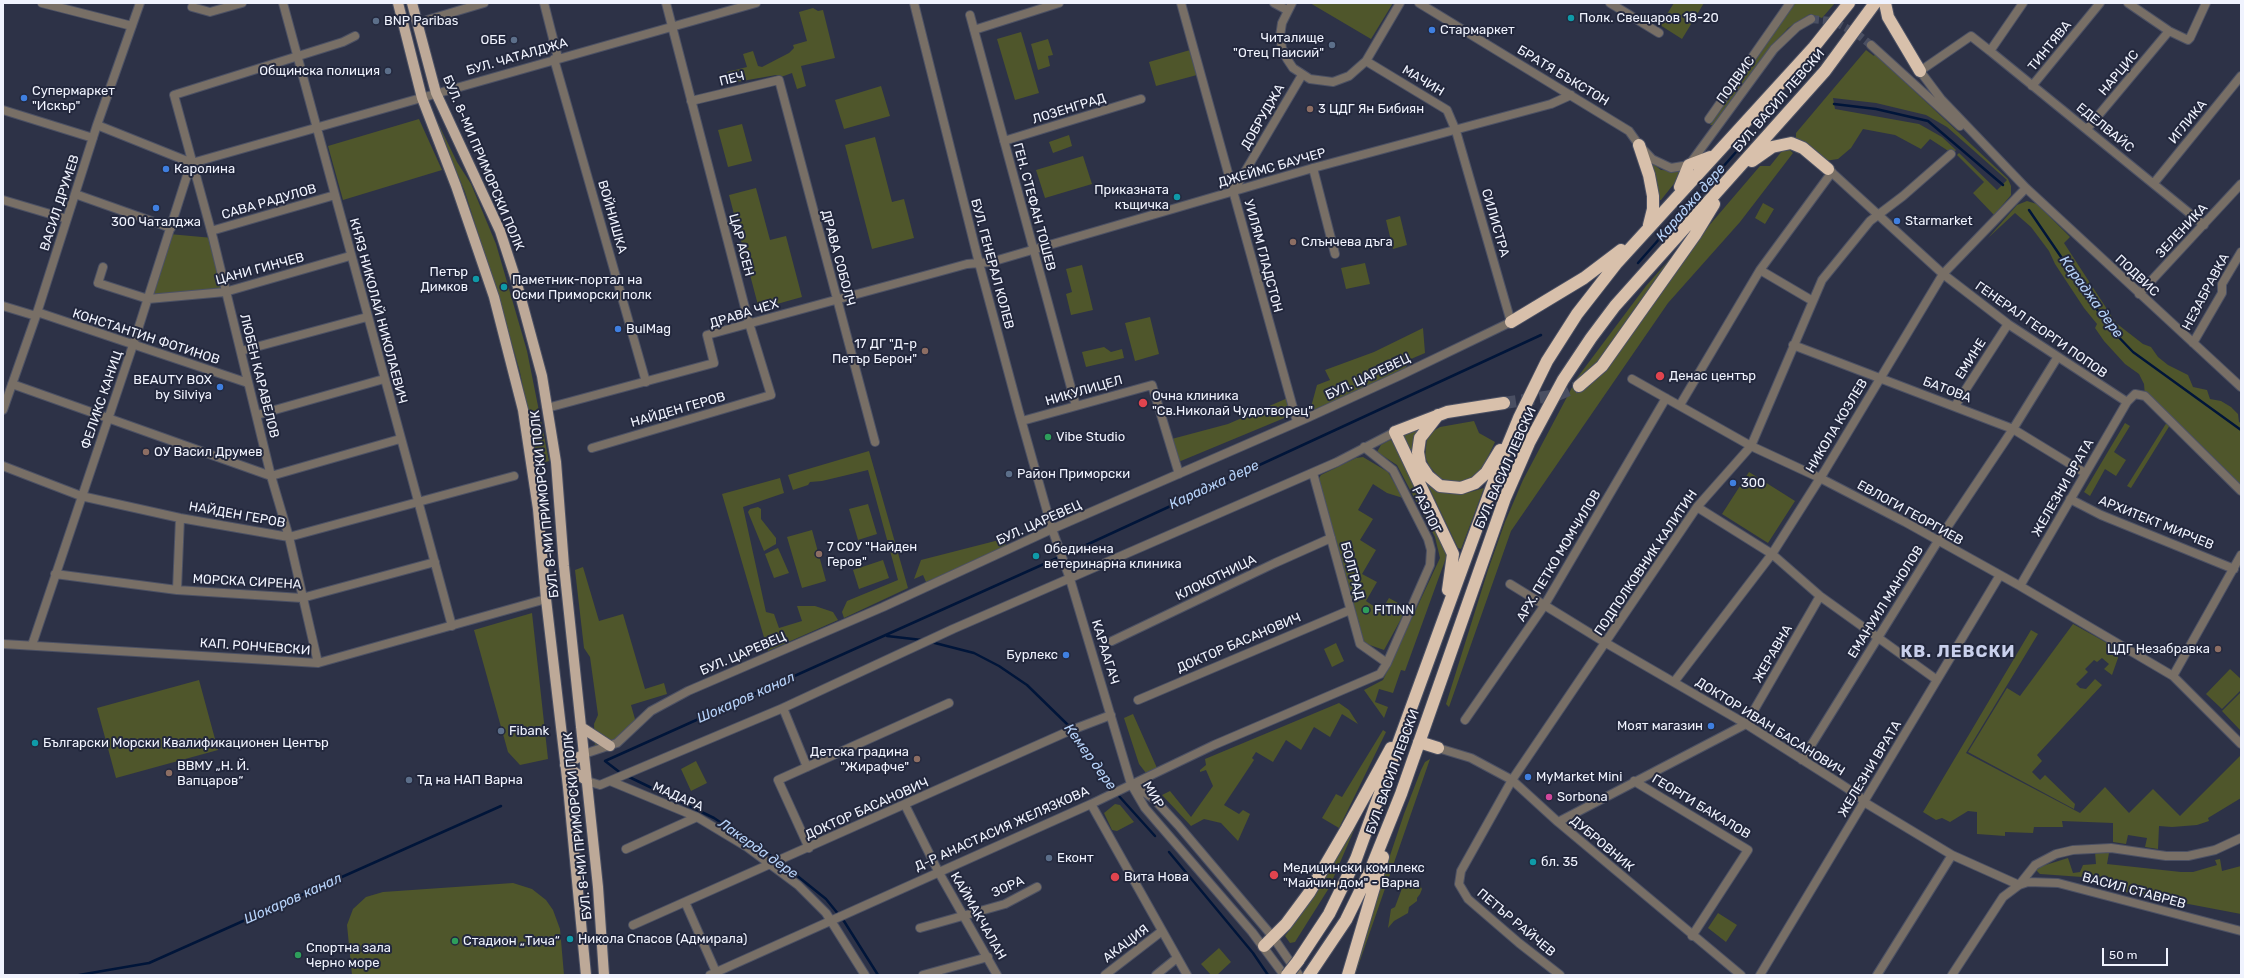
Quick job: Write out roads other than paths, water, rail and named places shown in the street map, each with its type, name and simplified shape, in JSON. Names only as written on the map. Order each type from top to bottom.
[{"type":"highway","name":"БУЛ. ВАСИЛ ЛЕВСКИ","points":[[1286,975],[1298,961],[1329,914],[1356,859],[1441,624],[1519,418],[1548,361],[1566,330],[1602,280],[1644,232],[1814,47],[1849,3]]},
{"type":"highway","name":"БУЛ. ВАСИЛ ЛЕВСКИ","points":[[1309,975],[1332,943],[1355,904],[1401,794],[1505,498],[1541,419],[1578,357],[1601,324],[1825,71],[1875,3]]},
{"type":"highway","points":[[1885,3],[1888,17],[1920,71]]},
{"type":"highway","points":[[1578,386],[1596,374],[1602,366],[1695,235],[1731,176],[1772,147],[1785,143],[1799,146],[1830,170]]},
{"type":"highway","points":[[1511,322],[1584,278],[1644,232],[1653,209],[1653,196],[1649,175],[1639,145]]},
{"type":"highway","points":[[1676,197],[1690,165],[1715,155]]},
{"type":"highway","points":[[1441,624],[1454,554],[1395,432],[1439,414],[1504,403]]},
{"type":"highway","points":[[1439,414],[1420,438],[1418,458],[1428,476],[1435,482],[1454,488],[1468,486],[1482,477],[1519,418]]},
{"type":"highway","points":[[1264,946],[1298,908],[1319,877],[1410,712]]},
{"type":"highway","points":[[1419,742],[1438,748]]},
{"type":"highway","points":[[1348,975],[1401,794]]},
{"type":"main road","name":"БУЛ. 8-МИ ПРИМОРСКИ ПОЛК","points":[[398,3],[422,98],[476,242],[509,349],[523,410],[533,466],[586,975]]},
{"type":"main road","name":"БУЛ. 8-МИ ПРИМОРСКИ ПОЛК","points":[[412,3],[436,93],[500,231],[516,280],[542,376],[556,462],[604,975]]},
{"type":"main road","points":[[581,727],[610,746]]},
{"type":"main road","points":[[584,754],[565,765],[587,782]]},
{"type":"street","points":[[42,3],[132,26]]},
{"type":"street","name":"ВАСИЛ ДРУМЕВ","points":[[3,410],[36,314],[97,125],[140,3]]},
{"type":"street","points":[[192,7],[210,12],[242,3]]},
{"type":"street","name":"КНЯЗ НИКОЛАЙ НИКОЛАЕВИЧ","points":[[283,3],[350,256],[452,626]]},
{"type":"street","points":[[427,20],[484,3]]},
{"type":"street","name":"ВОЙНИШКА","points":[[544,3],[576,139],[646,382]]},
{"type":"street","points":[[666,3],[672,25]]},
{"type":"street","name":"БУЛ. ЧАТАЛДЖА","points":[[192,163],[672,25],[756,3]]},
{"type":"street","name":"БУЛ. ГЕНЕРАЛ КОЛЕВ","points":[[914,3],[979,263],[1052,529]]},
{"type":"street","points":[[974,30],[1059,3]]},
{"type":"street","name":"УИЛЯМ ГЛАДСТОН","points":[[1181,3],[1297,422]]},
{"type":"street","points":[[1274,3],[1287,10]]},
{"type":"street","points":[[1292,3],[1282,22],[1280,36],[1282,48],[1287,60],[1302,75],[1318,81],[1334,82],[1349,76],[1366,61],[1400,3]]},
{"type":"street","name":"БРАТЯ БЪКСТОН","points":[[1419,3],[1629,131],[1652,159],[1666,167],[1676,168],[1690,165]]},
{"type":"street","points":[[1610,3],[1659,33]]},
{"type":"street","points":[[1709,119],[1790,3]]},
{"type":"street","points":[[1990,51],[2023,3]]},
{"type":"street","name":"ТИНТЯВА","points":[[2032,86],[2100,3]]},
{"type":"street","points":[[2128,3],[2184,40],[2190,38],[2206,3]]},
{"type":"street","name":"ГЕН. СТЕФАН ТОШЕВ","points":[[970,15],[1076,406]]},
{"type":"street","name":"ПОДВИС","points":[[1690,165],[1774,50],[1797,27],[1812,19]]},
{"type":"street","name":"ЦАР АСЕН","points":[[672,25],[673,36],[749,323],[771,395]]},
{"type":"street","name":"НАРЦИС","points":[[2087,129],[2169,31]]},
{"type":"street","points":[[297,56],[343,42],[356,36]]},
{"type":"street","name":"ЕДЕЛВАЙС","points":[[1920,71],[1972,36],[2204,225]]},
{"type":"street","name":"ПОДВИС","points":[[1871,45],[2018,180]]},
{"type":"street","name":"ЛЮБЕН КАРАВЕЛОВ","points":[[297,56],[174,95],[211,231],[224,292],[241,351],[271,476],[289,537],[318,663]]},
{"type":"street","name":"МАЧИН","points":[[1366,61],[1447,110],[1456,131]]},
{"type":"street","name":"ПОДВИС","points":[[1920,71],[1941,99],[2018,180],[2023,191],[2241,387]]},
{"type":"street","name":"ДОБРУДЖА","points":[[1233,192],[1302,75]]},
{"type":"street","name":"ИГЛИКА","points":[[2154,183],[2241,76]]},
{"type":"street","name":"ПЕЧ","points":[[691,101],[779,80]]},
{"type":"street","name":"ДРАВА СОБОЛЧ","points":[[779,80],[875,442]]},
{"type":"street","name":"ДЖЕЙМС БАУЧЕР","points":[[979,263],[991,262],[1313,168],[1456,131],[1552,104],[1571,95]]},
{"type":"street","name":"ЛОЗЕНГРАД","points":[[1004,142],[1141,99]]},
{"type":"street","points":[[3,110],[93,138]]},
{"type":"street","points":[[97,125],[192,163]]},
{"type":"street","name":"СИЛИСТРА","points":[[1456,131],[1511,322]]},
{"type":"street","name":"ПОДПОЛКОВНИК КАЛИТИН","points":[[1512,780],[1697,507],[1751,446],[1811,300],[1825,275],[1870,221],[1951,154]]},
{"type":"street","name":"ФЕЛИКС КАНИЦ","points":[[32,645],[148,300],[192,163]]},
{"type":"street","points":[[1313,168],[1335,254]]},
{"type":"street","points":[[1680,406],[1760,270],[1830,170]]},
{"type":"street","name":"ГЕНЕРАЛ ГЕОРГИ ПОПОВ","points":[[1830,170],[1943,274],[2008,324],[2057,358],[2127,402]]},
{"type":"street","name":"ЗЕЛЕНИКА","points":[[2139,294],[2241,184]]},
{"type":"street","name":"НИКОЛА КОЗЛЕВ","points":[[1674,682],[1772,554],[1820,478],[1943,274],[2023,191]]},
{"type":"street","points":[[75,194],[171,228]]},
{"type":"street","name":"САВА РАДУЛОВ","points":[[211,231],[335,195]]},
{"type":"street","points":[[3,200],[67,219]]},
{"type":"street","name":"НЕЗАБРАВКА","points":[[2193,343],[2222,293],[2222,284],[2241,252]]},
{"type":"street","name":"ЦАНИ ГИНЧЕВ","points":[[102,267],[98,283],[148,300],[224,292],[350,256]]},
{"type":"street","name":"ДРАВА ЧЕХ","points":[[547,408],[646,382],[714,362],[707,336],[749,323],[967,264],[979,263]]},
{"type":"street","points":[[1760,270],[1811,300]]},
{"type":"street","name":"КОНСТАНТИН ФОТИНОВ","points":[[3,306],[36,314],[248,383]]},
{"type":"street","points":[[241,351],[367,317]]},
{"type":"street","name":"БУЛ. ЦАРЕВЕЦ","points":[[584,754],[610,746],[624,738],[651,711],[683,693],[883,607],[1052,529],[1297,422],[1408,372],[1511,322]]},
{"type":"street","name":"ЕМИНЕ","points":[[1955,406],[2008,324]]},
{"type":"street","name":"БАТОВА","points":[[1793,345],[2013,429],[2085,473]]},
{"type":"street","name":"ЕМАНУИЛ МАНОЛОВ","points":[[1802,760],[1938,541],[2013,429],[2057,358]]},
{"type":"street","points":[[257,415],[384,379]]},
{"type":"street","name":"ЕВЛОГИ ГЕОРГИЕВ","points":[[1632,379],[1751,446],[1820,478],[2020,586],[2173,676],[2241,744]]},
{"type":"street","points":[[12,384],[271,476],[400,439]]},
{"type":"street","name":"НИКУЛИЦЕЛ","points":[[1022,420],[1152,385],[1179,474]]},
{"type":"street","points":[[2127,402],[2135,394],[2145,396],[2241,491]]},
{"type":"street","name":"НАЙДЕН ГЕРОВ","points":[[592,448],[771,395]]},
{"type":"street","name":"АРХ. ПЕТКО МОМЧИЛОВ","points":[[1465,720],[1544,606],[1666,398]]},
{"type":"street","name":"ЖЕЛЕЗНИ ВРАТА","points":[[2020,586],[2127,402]]},
{"type":"street","points":[[587,782],[600,785],[783,708],[944,634],[1338,462],[1395,432]]},
{"type":"street","name":"РАЗЛОГ","points":[[1364,447],[1393,470],[1428,539],[1431,550],[1430,565],[1387,662],[1380,674],[1371,679]]},
{"type":"street","name":"НАЙДЕН ГЕРОВ","points":[[3,466],[81,496],[180,518],[289,537],[514,476]]},
{"type":"street","name":"БОЛГРАД","points":[[1312,473],[1360,644],[1387,662]]},
{"type":"street","name":"АРХИТЕКТ МИРЧЕВ","points":[[2070,499],[2101,515],[2234,568]]},
{"type":"street","points":[[1697,507],[1772,554],[1820,596],[1937,680]]},
{"type":"street","points":[[177,590],[180,518]]},
{"type":"street","name":"КАРААГАЧ","points":[[1052,529],[1070,579],[1132,784]]},
{"type":"street","name":"КЛОКОТНИЦА","points":[[1112,641],[1275,562],[1330,538]]},
{"type":"street","points":[[2173,676],[2241,555]]},
{"type":"street","name":"МОРСКА СИРЕНА","points":[[55,574],[177,590],[302,598],[435,562]]},
{"type":"street","name":"ЖЕЛЕЗНИ ВРАТА","points":[[1760,975],[2000,576]]},
{"type":"street","name":"ДОКТОР ИВАН БАСАНОВИЧ","points":[[1510,584],[1606,643],[1746,724],[1859,796],[1864,802],[1952,855],[2019,885]]},
{"type":"street","name":"ЖЕРАВНА","points":[[1746,724],[1820,596]]},
{"type":"street","name":"КАП. РОНЧЕВСКИ","points":[[3,644],[318,663],[546,599]]},
{"type":"street","name":"ДОКТОР БАСАНОВИЧ","points":[[1138,700],[1350,610]]},
{"type":"street","name":"Д-Р АНАСТАСИЯ ЖЕЛЯЗКОВА","points":[[713,974],[832,920],[846,912],[1091,804],[1238,734],[1371,679]]},
{"type":"street","points":[[809,848],[778,780],[949,703]]},
{"type":"street","points":[[783,708],[807,767]]},
{"type":"street","name":"ДОКТОР БАСАНОВИЧ","points":[[633,925],[773,863],[783,860],[1072,730],[1111,715]]},
{"type":"street","points":[[1558,822],[1634,781],[1746,724]]},
{"type":"street","name":"ДУБРОВНИК","points":[[1438,748],[1471,758],[1512,780],[1558,822],[1692,936],[1741,975]]},
{"type":"street","name":"МАДАРА","points":[[613,779],[696,817],[773,863],[798,885],[832,920],[865,975]]},
{"type":"street","name":"ПЕТЪР РАЙЧЕВ","points":[[1512,780],[1461,872],[1459,884],[1468,899],[1519,943],[1560,975]]},
{"type":"street","name":"ГЕОРГИ БАКАЛОВ","points":[[1634,781],[1748,850],[1692,936]]},
{"type":"street","name":"МИР","points":[[1132,784],[1154,799],[1273,937],[1299,975]]},
{"type":"street","name":"МИР","points":[[1132,784],[1145,808],[1264,946],[1286,975]]},
{"type":"street","points":[[1091,804],[1187,975]]},
{"type":"street","name":"КАЙМАКЧАЛАН","points":[[905,805],[938,871],[997,975]]},
{"type":"street","points":[[626,849],[696,817]]},
{"type":"street","points":[[1952,975],[1994,908],[2003,897],[2019,885],[2035,865],[2056,854],[2073,850],[2111,848],[2166,856],[2188,856],[2224,847],[2241,838]]},
{"type":"street","points":[[1877,975],[1952,855]]},
{"type":"street","name":"ВАСИЛ СТАВРЕВ","points":[[2019,885],[2028,882],[2058,883],[2241,931]]},
{"type":"street","name":"ЗОРА","points":[[920,928],[1005,904],[1037,887]]},
{"type":"street","points":[[685,902],[713,974]]},
{"type":"street","name":"АКАЦИЯ","points":[[1105,975],[1162,931]]},
{"type":"street","points":[[923,975],[988,957]]},
{"type":"street","points":[[1156,975],[1177,958]]},
{"type":"waterway","name":"Караджа дере","points":[[1834,104],[1876,109],[1928,121],[2003,185]]},
{"type":"waterway","name":"Караджа дере","points":[[1638,263],[1744,143]]},
{"type":"waterway","name":"Караджа дере","points":[[2029,210],[2109,327],[2133,352],[2241,430]]},
{"type":"waterway","name":"Караджа дере","points":[[622,774],[605,761],[1084,546],[1541,335]]},
{"type":"waterway","name":"Кемер дере","points":[[887,636],[922,640]]},
{"type":"waterway","name":"Кемер дере","points":[[931,642],[974,653],[999,666],[1027,685],[1069,726],[1073,735],[1109,785],[1155,836]]},
{"type":"waterway","name":"Лакерда дере","points":[[627,776],[714,818],[776,859]]},
{"type":"waterway","name":"Шокаров канал","points":[[79,975],[149,963],[501,806]]},
{"type":"waterway","name":"Кемер дере","points":[[1169,852],[1253,953],[1268,975]]},
{"type":"waterway","name":"Лакерда дере","points":[[780,862],[826,899],[839,915]]},
{"type":"waterway","name":"Лакерда дере","points":[[842,918],[878,975]]},
{"type":"tunnel","points":[[1811,19],[1831,21],[1839,24],[1857,34],[1871,45]]},
{"type":"tunnel","points":[[1504,403],[1557,395],[1579,386]]},
{"type":"place","name":"Полк. Свещаров 18-20","points":[[1571,18]]},
{"type":"place","name":"BNP Paribas","points":[[376,21]]},
{"type":"place","name":"Стармаркет","points":[[1432,30]]},
{"type":"place","name":"ОББ","points":[[514,40]]},
{"type":"place","name":"Читалище \"Отец Паисий\"","points":[[1332,45]]},
{"type":"place","name":"Общинска полиция","points":[[388,71]]},
{"type":"place","name":"Супермаркет \"Искър\"","points":[[24,98]]},
{"type":"place","name":"3 ЦДГ Ян Бибиян","points":[[1310,109]]},
{"type":"place","name":"Каролина","points":[[166,169]]},
{"type":"place","name":"Приказната къщичка","points":[[1177,197]]},
{"type":"place","name":"300 Чаталджа","points":[[156,208]]},
{"type":"place","name":"Starmarket","points":[[1897,221]]},
{"type":"place","name":"Слънчева дъга","points":[[1293,242]]},
{"type":"place","name":"Петър Димков","points":[[476,279]]},
{"type":"place","name":"Паметник-портал на Осми Приморски полк","points":[[504,287]]},
{"type":"place","name":"BulMag","points":[[618,329]]},
{"type":"place","name":"17 ДГ \"Д-р Петър Берон\"","points":[[925,351]]},
{"type":"place","name":"Денас център","points":[[1660,376]]},
{"type":"place","name":"BEAUTY BOX by Silviya","points":[[220,387]]},
{"type":"place","name":"Очна клиника \"Св.Николай Чудотворец\"","points":[[1143,403]]},
{"type":"place","name":"Vibe Studio","points":[[1048,437]]},
{"type":"place","name":"ОУ Васил Друмев","points":[[146,452]]},
{"type":"place","name":"Район Приморски","points":[[1009,474]]},
{"type":"place","name":"300","points":[[1733,483]]},
{"type":"place","name":"7 СОУ \"Найден Геров\"","points":[[819,554]]},
{"type":"place","name":"Обединена ветеринарна клиника","points":[[1036,556]]},
{"type":"place","name":"FITINN","points":[[1366,610]]},
{"type":"place","name":"ЦДГ Незабравка","points":[[2218,649]]},
{"type":"place","name":"Бурлекс","points":[[1066,655]]},
{"type":"place","name":"Моят магазин","points":[[1711,726]]},
{"type":"place","name":"Fibank","points":[[501,731]]},
{"type":"place","name":"Български Морски Квалификационен Център","points":[[35,743]]},
{"type":"place","name":"Детска градина \"Жирафче\"","points":[[917,759]]},
{"type":"place","name":"ВВМУ „Н. Й. Вапцаров“","points":[[169,773]]},
{"type":"place","name":"MyMarket Mini","points":[[1528,777]]},
{"type":"place","name":"Тд на НАП Варна","points":[[409,780]]},
{"type":"place","name":"Sorbona","points":[[1549,797]]},
{"type":"place","name":"Еконт","points":[[1049,858]]},
{"type":"place","name":"бл. 35","points":[[1533,862]]},
{"type":"place","name":"Медицински комплекс \"Майчин дом\" - Варна","points":[[1274,875]]},
{"type":"place","name":"Вита Нова","points":[[1115,877]]},
{"type":"place","name":"Никола Спасов (Адмирала)","points":[[570,939]]},
{"type":"place","name":"Стадион „Тича“","points":[[455,941]]},
{"type":"place","name":"Спортна зала Черно море","points":[[298,955]]},
{"type":"district","name":"КВ. ЛЕВСКИ","points":[[1958,652]]}]
